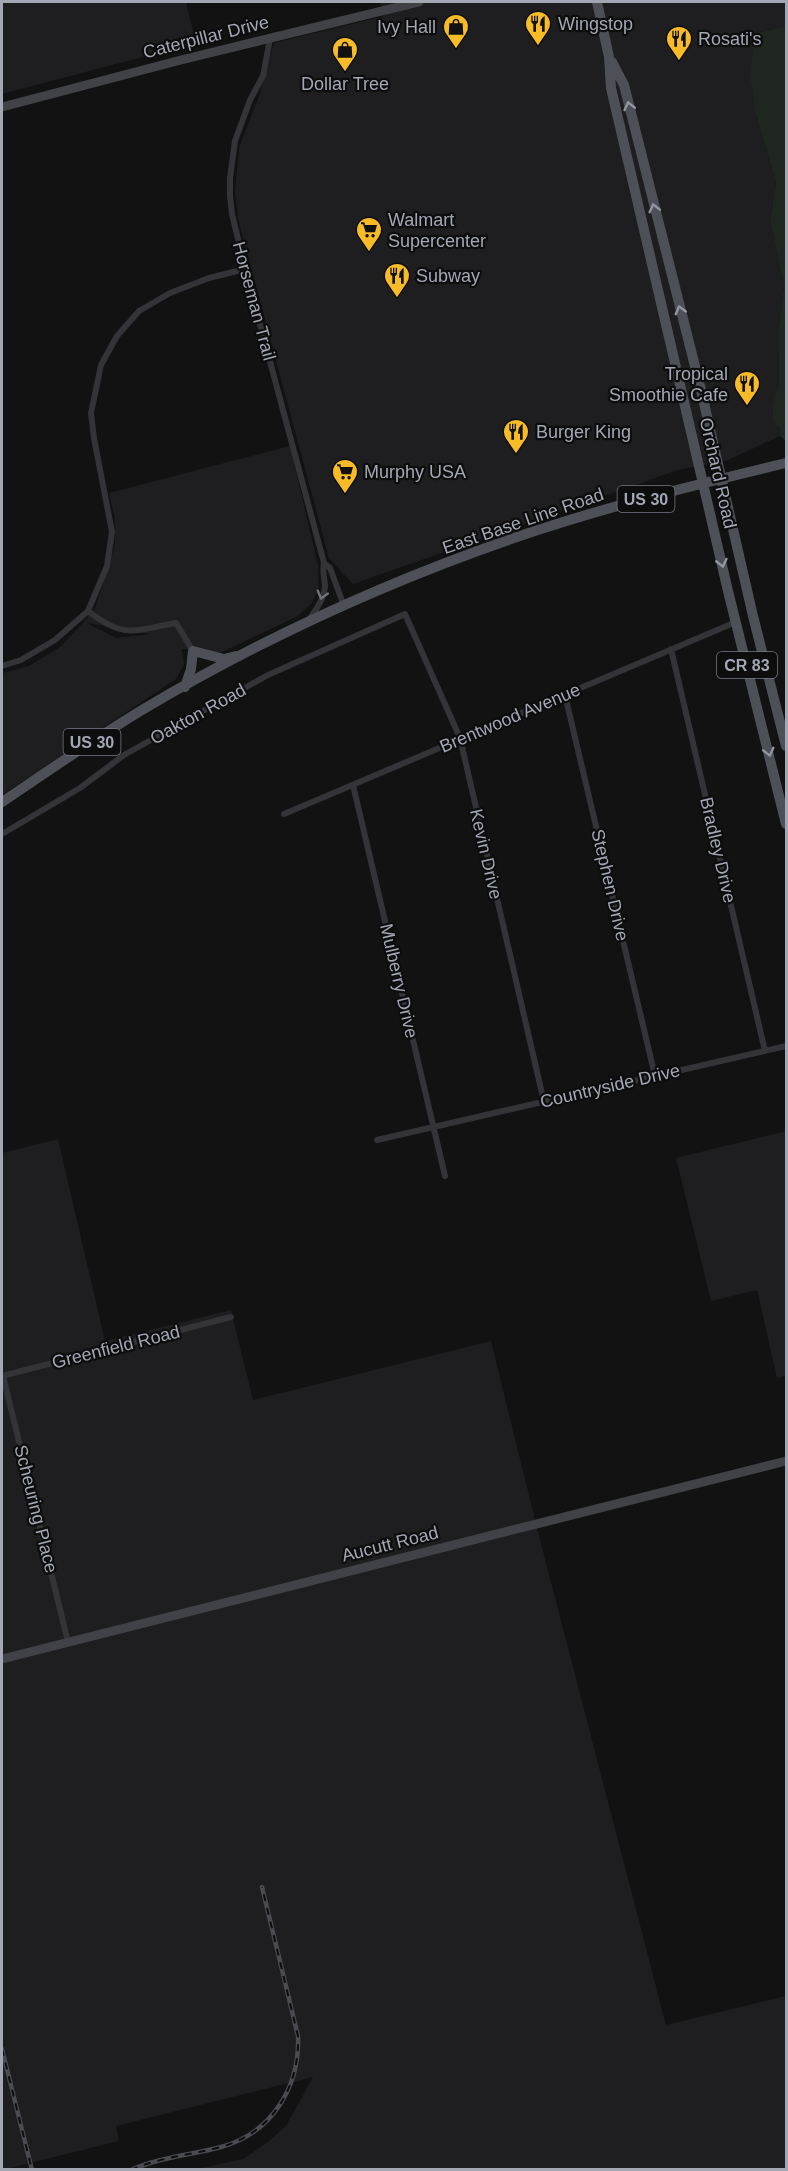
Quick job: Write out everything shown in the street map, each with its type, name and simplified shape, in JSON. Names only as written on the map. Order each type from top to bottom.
[{"type":"main road","name":"Orchard Road","points":[[597,2],[609,57],[611,88],[736,622],[786,824]]},
{"type":"main road","name":"Orchard Road","points":[[609,57],[624,86],[786,746]]},
{"type":"main road","name":"East Base Line Road","points":[[344,607],[451,561],[512,539],[589,514],[786,463]]},
{"type":"main road","name":"US 30","points":[[2,802],[133,716],[244,655],[344,607]]},
{"type":"main road","points":[[185,687],[191,669],[193,651],[224,659],[244,655]]},
{"type":"street","name":"Caterpillar Drive","points":[[2,107],[181,60],[419,2]]},
{"type":"street","name":"Horseman Trail","points":[[270,39],[263,76],[250,100],[235,141],[230,178],[232,214],[324,563],[323,597],[307,623]]},
{"type":"street","points":[[2,666],[21,660],[55,640],[88,611],[107,566],[112,532],[91,413],[101,365],[117,336],[139,311],[170,293],[209,278],[245,269]]},
{"type":"street","name":"Horseman Trail","points":[[324,563],[330,568],[344,607]]},
{"type":"street","points":[[88,611],[113,629],[126,631],[141,631],[176,623],[193,651]]},
{"type":"street","name":"Kevin Drive","points":[[405,614],[460,738],[544,1102]]},
{"type":"street","name":"Oakton Road","points":[[2,834],[80,788],[124,755],[268,675],[405,614]]},
{"type":"street","name":"Brentwood Avenue","points":[[284,814],[736,622]]},
{"type":"street","name":"Bradley Drive","points":[[671,649],[765,1051]]},
{"type":"street","name":"Stephen Drive","points":[[565,695],[656,1076]]},
{"type":"street","name":"Mulberry Drive","points":[[353,785],[445,1176]]},
{"type":"street","name":"Countryside Drive","points":[[378,1140],[786,1046]]},
{"type":"street","name":"Greenfield Road","points":[[2,1376],[231,1317]]},
{"type":"street","name":"Scheuring Place","points":[[2,1376],[68,1642]]},
{"type":"street","name":"Aucutt Road","points":[[2,1659],[786,1461]]},
{"type":"shaded area","points":[[2,2],[186,2],[196,43],[2,94]]},
{"type":"shaded area","points":[[380,2],[786,2],[786,26],[755,33],[756,115],[776,182],[770,221],[784,286],[778,334],[780,436],[728,460],[678,470],[353,584],[329,558],[238,219],[235,191],[239,148],[259,96],[274,43],[384,16]]},
{"type":"shaded area","points":[[786,26],[786,441],[780,436],[780,427],[773,422],[773,405],[779,384],[778,334],[784,286],[770,221],[776,182],[756,115],[750,75],[755,33]]},
{"type":"shaded area","points":[[290,446],[318,565],[319,588],[312,603],[298,616],[220,653],[182,649],[184,665],[176,679],[2,795],[2,673],[29,666],[60,647],[96,606],[115,545],[115,519],[109,493]],"holes":[[[87,623],[150,634],[116,638]]]},
{"type":"shaded area","points":[[786,1131],[786,1376],[777,1378],[757,1290],[711,1301],[676,1158]]},
{"type":"shaded area","points":[[58,1139],[105,1341],[231,1310],[253,1400],[491,1341],[538,1532],[666,2025],[786,1996],[786,2169],[198,2169],[243,2159],[268,2142],[286,2126],[313,2077],[116,2126],[119,2141],[2,2170],[2,1153]]},
{"type":"railway","points":[[131,2170],[153,2162],[221,2147],[239,2140],[255,2131],[268,2119],[288,2090],[294,2073],[298,2036],[262,1887]]},
{"type":"railway","points":[[2,2049],[32,2170]]},
{"type":"place","name":"Wingstop","points":[[538,47]]},
{"type":"place","name":"Ivy Hall","points":[[456,50]]},
{"type":"place","name":"Rosati's","points":[[679,62]]},
{"type":"place","name":"Dollar Tree","points":[[345,73]]},
{"type":"place","name":"Walmart Supercenter","points":[[369,253]]},
{"type":"place","name":"Subway","points":[[397,299]]},
{"type":"place","name":"Tropical Smoothie Cafe","points":[[747,407]]},
{"type":"place","name":"Burger King","points":[[516,455]]},
{"type":"place","name":"Murphy USA","points":[[345,495]]}]
